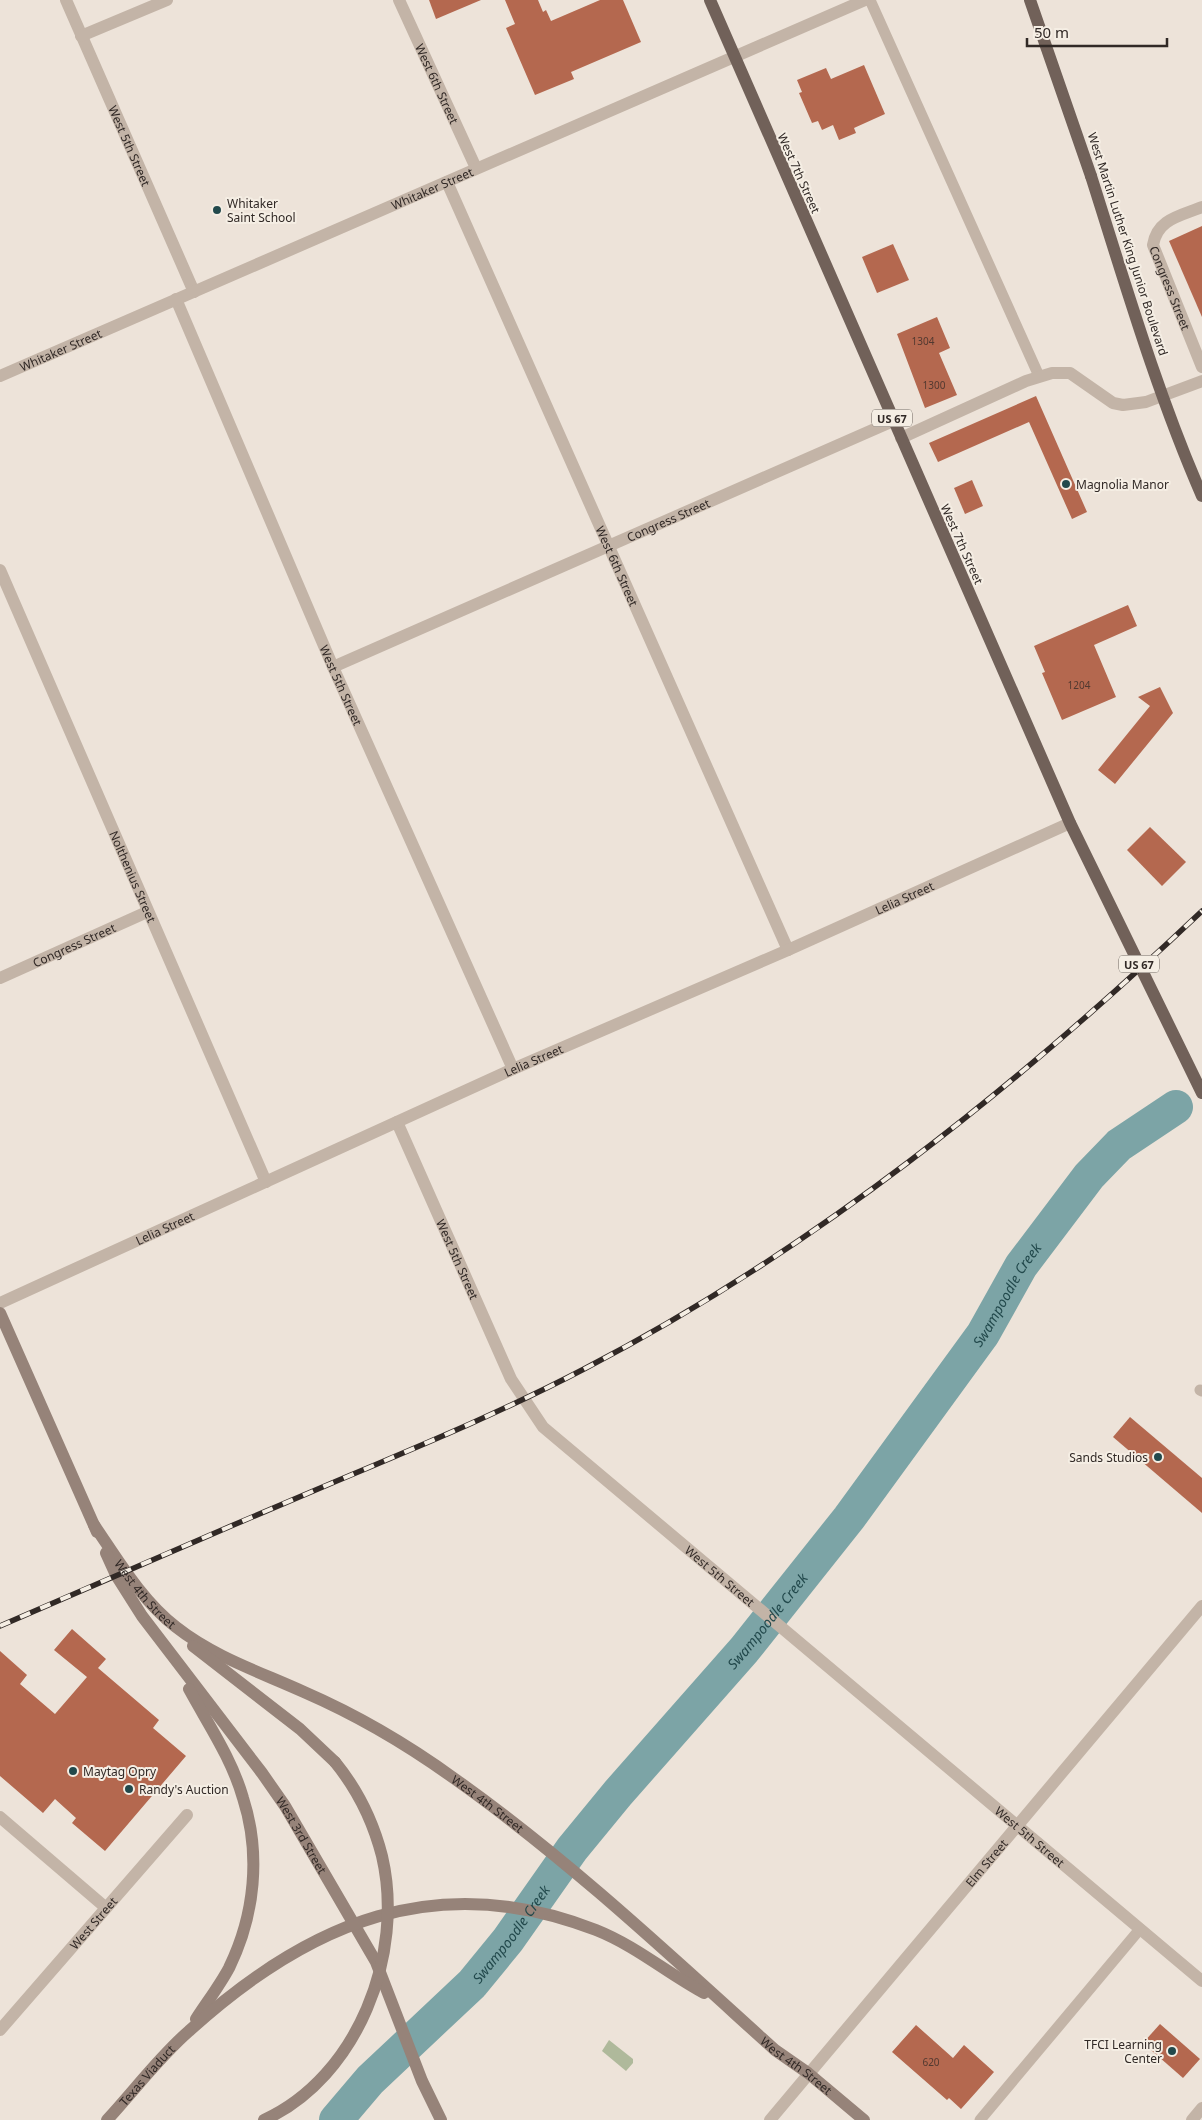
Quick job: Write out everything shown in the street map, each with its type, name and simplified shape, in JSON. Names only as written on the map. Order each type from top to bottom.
[{"type":"main road","name":"West 7th Street","points":[[710,0],[1070,823],[1202,1093]]},
{"type":"main road","name":"West Martin Luther King Junior Boulevard","points":[[1030,0],[1091,176],[1137,318],[1190,468],[1202,496]]},
{"type":"main road","name":"West 4th Street","points":[[0,1313],[116,1575]]},
{"type":"main road","name":"West 4th Street","points":[[94,1526],[142,1592],[176,1628],[249,1670],[317,1698],[390,1736],[456,1779],[586,1881],[785,2058],[808,2074],[864,2120]]},
{"type":"main road","name":"West 3rd Street","points":[[116,1575],[171,1656],[270,1785],[354,1924],[376,1962],[430,2098],[441,2120]]},
{"type":"main road","points":[[176,1628],[196,1648],[300,1728],[335,1762],[362,1801],[376,1835],[382,1858],[387,1909],[382,1960],[371,1998],[362,2018],[330,2068],[305,2093],[264,2120]]},
{"type":"main road","points":[[171,1656],[235,1776],[249,1818],[254,1856],[252,1897],[236,1952],[228,1969],[187,2032]]},
{"type":"main road","points":[[187,2032],[275,1962],[323,1937],[354,1924],[408,1909],[470,1904],[526,1910],[578,1924],[630,1946],[685,1982],[724,2004]]},
{"type":"main road","name":"Texas Viaduct","points":[[107,2120],[187,2032]]},
{"type":"street","name":"West 5th Street","points":[[66,0],[194,292]]},
{"type":"street","points":[[81,36],[167,0]]},
{"type":"street","name":"West 6th Street","points":[[399,0],[476,168]]},
{"type":"street","name":"Whitaker Street","points":[[0,376],[865,0]]},
{"type":"street","name":"West 6th Street","points":[[447,182],[788,950]]},
{"type":"street","name":"Congress Street","points":[[1202,207],[1164,223],[1157,229],[1153,245],[1202,367]]},
{"type":"street","name":"West 5th Street","points":[[176,300],[333,666],[513,1069]]},
{"type":"street","points":[[900,438],[1039,376],[1062,372],[1070,373],[1114,403],[1124,405],[1146,402],[1202,381]]},
{"type":"street","name":"Congress Street","points":[[333,666],[893,421]]},
{"type":"street","name":"Nolthenius Street","points":[[0,570],[147,912],[266,1182]]},
{"type":"street","name":"Lelia Street","points":[[0,1303],[513,1069],[788,950],[1070,823]]},
{"type":"street","name":"Congress Street","points":[[0,978],[147,912]]},
{"type":"street","name":"West 5th Street","points":[[398,1122],[511,1379],[523,1400],[543,1427],[1202,1981]]},
{"type":"street","name":"Elm Street","points":[[770,2120],[1202,1606]]},
{"type":"street","name":"West Street","points":[[0,2030],[187,1815]]},
{"type":"street","points":[[0,1818],[105,1907]]},
{"type":"street","points":[[1192,2120],[1202,2108]]},
{"type":"lane","points":[[870,0],[1039,376]]},
{"type":"lane","points":[[980,2120],[1140,1929]]},
{"type":"green space","points":[[609,2040],[633,2059],[633,2063],[626,2071],[602,2051]]},
{"type":"building","points":[[429,0],[481,0],[436,19]]},
{"type":"building","points":[[505,0],[538,0],[543,12],[546,10],[551,21],[600,0],[623,0],[641,42],[571,72],[574,79],[535,95],[506,28],[515,24]]},
{"type":"building","points":[[864,65],[885,114],[854,128],[856,133],[839,140],[833,125],[822,130],[818,121],[812,123],[799,93],[802,92],[797,80],[826,68],[831,79]]},
{"type":"building","points":[[1202,226],[1202,317],[1169,241]]},
{"type":"building","points":[[893,244],[909,280],[877,293],[862,257]]},
{"type":"building","points":[[937,317],[950,348],[939,353],[957,395],[925,408],[897,334]]},
{"type":"building","name":"Magnolia Manor","points":[[1036,396],[1087,512],[1072,519],[1029,422],[938,462],[929,443]]},
{"type":"building","points":[[972,480],[983,506],[965,514],[954,488]]},
{"type":"building","points":[[1128,605],[1137,626],[1094,645],[1116,697],[1062,720],[1042,673],[1045,672],[1034,646]]},
{"type":"building","points":[[1160,687],[1173,713],[1115,784],[1098,770],[1150,706],[1138,697]]},
{"type":"building","points":[[1150,827],[1186,862],[1162,886],[1127,850]]},
{"type":"building","name":"Sands Studios","points":[[1130,1417],[1202,1478],[1202,1513],[1113,1437]]},
{"type":"building","points":[[72,1629],[106,1659],[98,1668],[159,1720],[153,1728],[186,1756],[105,1851],[72,1823],[76,1818],[55,1799],[43,1813],[0,1776],[0,1651],[27,1675],[20,1684],[55,1714],[87,1677],[54,1650]]},
{"type":"building","name":"TFCI Learning Center","points":[[1160,2024],[1200,2059],[1183,2078],[1143,2043]]},
{"type":"building","points":[[916,2025],[953,2058],[964,2045],[994,2072],[961,2109],[949,2098],[947,2100],[892,2052]]},
{"type":"waterway","name":"Swampoodle Creek","points":[[336,2120],[370,2080],[472,1984],[508,1940],[572,1849],[618,1793],[744,1650],[849,1518],[983,1334],[1021,1266],[1089,1176],[1119,1145],[1176,1107]]},
{"type":"railway","points":[[0,1626],[491,1414],[584,1369],[669,1322],[751,1272],[909,1162],[1059,1040],[1202,911]]},
{"type":"place","name":"Whitaker Saint School","points":[[217,210]]},
{"type":"place","name":"Magnolia Manor","points":[[1066,484]]},
{"type":"place","name":"Sands Studios","points":[[1158,1457]]},
{"type":"place","name":"Maytag Opry","points":[[73,1771]]},
{"type":"place","name":"Randy's Auction","points":[[129,1789]]},
{"type":"place","name":"TFCI Learning Center","points":[[1172,2051]]}]
